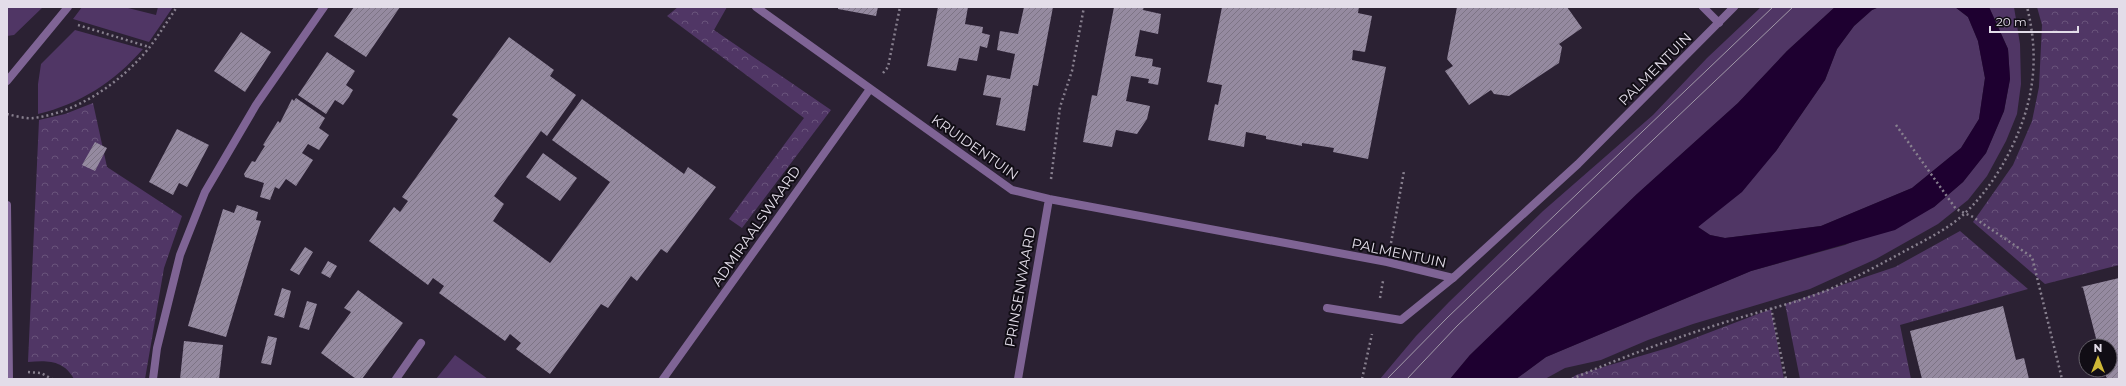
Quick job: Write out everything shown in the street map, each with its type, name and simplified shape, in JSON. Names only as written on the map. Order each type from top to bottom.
[{"type":"street","points":[[7,81],[68,7]]},
{"type":"street","points":[[153,379],[157,348],[180,255],[205,192],[256,105],[324,7]]},
{"type":"street","name":"KRUIDENTUIN","points":[[756,7],[1012,190],[1048,199]]},
{"type":"street","points":[[1703,7],[1719,23]]},
{"type":"street","name":"PALMENTUIN","points":[[1048,199],[1387,262],[1453,278],[1578,164],[1734,7]]},
{"type":"street","name":"ADMIRAALSWAARD","points":[[663,379],[870,89]]},
{"type":"street","name":"PRINSENWAARD","points":[[1018,379],[1048,199]]},
{"type":"street","points":[[7,205],[9,375]]},
{"type":"street","points":[[1327,308],[1401,320],[1453,278]]},
{"type":"street","points":[[396,379],[421,343]]},
{"type":"path","points":[[7,114],[33,118],[55,114],[83,102],[120,77],[149,47],[177,7]]},
{"type":"path","points":[[870,89],[888,67],[900,7]]},
{"type":"path","points":[[1048,199],[1060,107],[1072,71],[1084,7]]},
{"type":"path","points":[[1572,379],[1669,340],[1829,289],[1879,266],[1929,238],[1964,214],[1985,191],[2003,164],[2017,137],[2026,112],[2032,87],[2035,53],[2032,27],[2027,7]]},
{"type":"path","points":[[59,18],[149,47]]},
{"type":"path","points":[[1896,125],[1924,167],[1956,209],[1973,217],[2032,257],[2062,379]]},
{"type":"path","points":[[1771,308],[1786,379]]},
{"type":"path","points":[[9,375],[41,373],[52,379]]},
{"type":"green space","points":[[7,7],[43,7],[14,35],[7,36]]},
{"type":"green space","points":[[82,7],[124,7],[156,15],[158,7],[173,7],[149,42],[73,19]]},
{"type":"green space","points":[[678,7],[727,7],[714,30],[831,110],[742,228],[729,219],[804,118],[667,16]]},
{"type":"green space","points":[[1761,7],[1835,7],[1787,51],[1738,103],[1637,194],[1470,355],[1450,379],[1380,379],[1416,336],[1449,302],[1543,211],[1653,115],[1707,58]]},
{"type":"green space","points":[[1879,7],[1955,7],[1968,17],[1978,41],[1985,78],[1979,119],[1961,148],[1912,188],[1821,226],[1725,238],[1710,235],[1698,227],[1776,151],[1825,80],[1837,49],[1854,26],[1872,10]]},
{"type":"green space","points":[[1989,7],[2014,7],[2020,44],[2021,84],[2017,114],[2006,141],[1987,176],[1968,200],[1938,224],[1876,259],[1810,289],[1693,324],[1648,340],[1601,360],[1565,368],[1545,379],[1516,379],[1546,357],[1751,271],[1845,245],[1934,207],[1963,182],[1986,153],[2004,111],[2010,79],[2008,49]]},
{"type":"green space","points":[[2037,7],[2119,7],[2119,265],[2045,284],[1973,222],[2013,165],[2032,121],[2039,87],[2042,25]]},
{"type":"green space","points":[[75,30],[143,49],[120,72],[95,90],[68,104],[38,114],[38,84],[41,64]]},
{"type":"green space","points":[[93,103],[107,167],[182,216],[164,268],[145,379],[74,379],[65,368],[60,365],[48,361],[28,362],[39,120],[65,114]]},
{"type":"green space","points":[[1960,231],[2028,289],[1900,325],[1911,379],[1800,379],[1785,304],[1895,267]]},
{"type":"green space","points":[[1771,309],[1784,379],[1570,379],[1576,375],[1671,347]]},
{"type":"green space","points":[[455,355],[488,379],[436,379]]},
{"type":"shaded area","points":[[1835,7],[1879,7],[1872,10],[1854,26],[1837,49],[1825,80],[1776,151],[1742,192],[1698,227],[1710,235],[1725,238],[1821,226],[1912,188],[1961,148],[1979,119],[1985,78],[1978,41],[1968,17],[1955,7],[1989,7],[2008,49],[2010,79],[2004,111],[1986,153],[1963,182],[1934,207],[1895,230],[1751,271],[1546,357],[1516,379],[1450,379],[1470,355],[1637,194],[1738,103],[1787,51]]},
{"type":"building","points":[[354,7],[400,7],[366,57],[334,36]]},
{"type":"building","points":[[838,7],[878,7],[876,16],[838,9]]},
{"type":"building","points":[[938,7],[968,7],[965,24],[983,27],[982,33],[990,35],[987,48],[980,46],[977,61],[959,58],[956,71],[927,66]]},
{"type":"building","points":[[1024,7],[1053,7],[1038,86],[1033,85],[1025,131],[996,125],[1001,98],[983,95],[987,75],[1010,79],[1015,54],[997,50],[1000,31],[1018,34]]},
{"type":"building","points":[[1114,7],[1144,7],[1143,10],[1161,14],[1158,34],[1140,30],[1135,56],[1153,59],[1152,66],[1161,68],[1158,85],[1148,83],[1149,79],[1131,76],[1126,101],[1150,106],[1147,119],[1137,134],[1116,130],[1112,147],[1083,142],[1092,95],[1097,96]]},
{"type":"building","points":[[1222,7],[1359,7],[1358,13],[1372,16],[1365,52],[1353,50],[1352,60],[1386,67],[1368,159],[1333,152],[1334,148],[1302,143],[1302,146],[1266,139],[1266,136],[1246,132],[1244,147],[1208,140],[1215,104],[1218,105],[1222,85],[1207,82]]},
{"type":"building","points":[[1457,7],[1567,7],[1582,28],[1559,44],[1562,47],[1559,63],[1509,96],[1494,94],[1491,90],[1469,105],[1445,71],[1453,66],[1447,59]]},
{"type":"building","points":[[241,32],[271,52],[245,92],[214,71]]},
{"type":"building","points":[[509,37],[554,70],[550,76],[576,95],[547,136],[541,131],[494,196],[504,204],[493,221],[550,263],[610,182],[552,140],[582,99],[684,174],[688,167],[716,187],[667,253],[661,249],[637,281],[631,276],[608,308],[601,304],[550,374],[516,349],[521,343],[510,334],[505,341],[439,293],[444,286],[433,278],[428,285],[369,241],[394,207],[400,212],[408,201],[402,197],[458,119],[452,115]]},
{"type":"building","points":[[327,52],[355,71],[346,85],[353,90],[349,97],[343,105],[335,100],[326,114],[298,95]]},
{"type":"building","points":[[296,98],[325,118],[319,128],[329,135],[319,150],[308,144],[302,153],[313,160],[296,186],[286,179],[279,189],[275,187],[270,200],[260,197],[264,183],[245,177],[244,174],[252,161],[255,162],[265,146],[263,145],[278,121],[280,123],[292,99],[294,101]]},
{"type":"building","points":[[177,129],[209,145],[187,187],[179,183],[173,195],[149,182]]},
{"type":"building","points":[[95,142],[107,148],[95,171],[82,165]]},
{"type":"building","points":[[543,153],[577,178],[560,201],[526,177]]},
{"type":"building","points":[[237,205],[258,212],[256,220],[261,221],[226,337],[188,326],[223,209],[234,213]]},
{"type":"building","points":[[305,247],[313,252],[299,275],[290,270]]},
{"type":"building","points":[[328,261],[337,266],[330,278],[321,273]]},
{"type":"building","points":[[2119,278],[2119,379],[2107,378],[2118,378],[2118,338],[2096,338],[2083,288],[2081,287]]},
{"type":"building","points":[[282,288],[291,291],[284,318],[274,315]]},
{"type":"building","points":[[358,290],[403,323],[362,379],[356,379],[321,353],[351,312],[344,308]]},
{"type":"building","points":[[307,301],[317,304],[309,330],[299,327]]},
{"type":"building","points":[[2003,306],[2016,360],[2024,358],[2029,379],[1922,379],[1910,331]]},
{"type":"building","points":[[268,336],[277,338],[271,365],[261,363]]},
{"type":"building","points":[[184,341],[223,345],[219,379],[180,379]]},
{"type":"tram line","points":[[1387,379],[1448,317],[1773,7]]},
{"type":"tram line","points":[[1407,379],[1457,326],[1793,7]]}]
